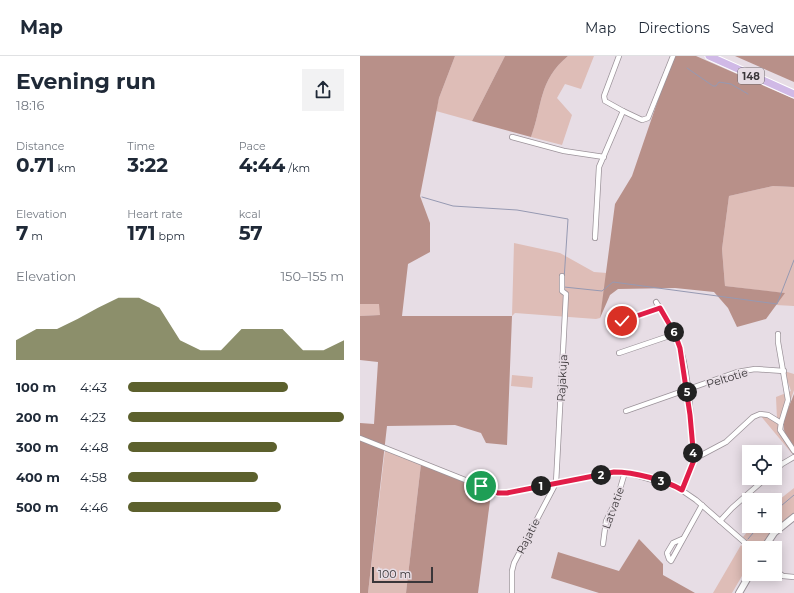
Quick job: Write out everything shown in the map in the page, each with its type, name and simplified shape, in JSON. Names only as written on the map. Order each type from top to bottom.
[{"type":"main road","name":"148","points":[[709,56],[794,94]]},
{"type":"street","points":[[619,56],[604,96],[605,101],[642,120],[648,118],[673,56]]},
{"type":"street","points":[[595,238],[598,174],[622,111]]},
{"type":"street","points":[[512,137],[564,151],[604,157]]},
{"type":"street","name":"Rajakuja","points":[[556,483],[566,294],[562,291],[562,276]]},
{"type":"street","points":[[656,302],[675,334],[680,348],[687,391],[694,460],[682,490]]},
{"type":"street","points":[[622,321],[660,308]]},
{"type":"street","points":[[618,353],[675,334]]},
{"type":"street","points":[[778,334],[788,400],[780,430],[794,451]]},
{"type":"street","name":"Peltotie","points":[[626,411],[687,391],[737,372],[755,369],[784,371]]},
{"type":"street","points":[[694,460],[726,442],[754,417],[760,414],[768,415],[781,423]]},
{"type":"street","points":[[360,438],[498,493],[507,493],[614,472],[625,472],[670,484],[682,490],[702,505],[743,541]]},
{"type":"street","points":[[782,464],[794,457]]},
{"type":"street","name":"Latvatie","points":[[603,544],[606,522],[617,499],[625,472]]},
{"type":"street","name":"Rajatie","points":[[512,593],[512,571],[514,563],[556,483]]},
{"type":"street","points":[[720,521],[758,485]]},
{"type":"street","points":[[682,539],[672,543],[667,552],[671,561],[702,505]]},
{"type":"street","points":[[769,541],[774,533],[794,517]]},
{"type":"street","points":[[782,575],[794,578]]},
{"type":"street","points":[[739,593],[746,581]]},
{"type":"shaded area","points":[[360,56],[455,56],[439,98],[420,196],[430,223],[430,252],[408,264],[402,316],[512,316],[507,445],[486,443],[481,433],[455,425],[387,426],[368,593],[360,593],[360,423],[374,424],[378,362],[360,360],[360,316],[380,315],[379,304],[360,304]]},
{"type":"shaded area","points":[[455,56],[505,56],[472,121],[436,111],[439,98]]},
{"type":"shaded area","points":[[505,56],[568,56],[558,65],[546,84],[531,137],[472,121]]},
{"type":"shaded area","points":[[568,56],[594,56],[581,89],[565,84],[557,98],[572,115],[562,145],[531,137],[546,84],[558,65]]},
{"type":"shaded area","points":[[673,56],[696,56],[794,99],[794,187],[773,186],[729,196],[722,249],[725,286],[785,293],[766,319],[737,327],[728,308],[714,292],[675,288],[618,289],[610,295],[600,318],[615,204],[632,176]]},
{"type":"shaded area","points":[[735,56],[794,56],[794,82]]},
{"type":"shaded area","points":[[773,186],[794,187],[794,306],[776,305],[784,293],[725,286],[722,249],[729,196]]},
{"type":"shaded area","points":[[514,243],[560,253],[594,272],[607,273],[600,318],[596,319],[515,313],[512,316]]},
{"type":"shaded area","points":[[360,304],[380,304],[380,315],[360,316]]},
{"type":"shaded area","points":[[784,371],[794,374],[794,390],[781,429],[794,452],[794,456],[760,415],[777,419],[776,397],[791,391]]},
{"type":"shaded area","points":[[512,375],[533,377],[532,388],[511,386]]},
{"type":"shaded area","points":[[794,394],[794,450],[785,434],[784,422]]},
{"type":"shaded area","points":[[385,450],[421,464],[406,593],[368,593]]},
{"type":"shaded area","points":[[421,464],[491,493],[478,593],[406,593]]},
{"type":"shaded area","points":[[794,488],[794,515],[782,523],[782,497]]},
{"type":"shaded area","points":[[746,533],[772,533],[765,541],[748,541],[743,537]]},
{"type":"shaded area","points":[[639,539],[663,564],[663,575],[695,593],[599,593],[551,578],[558,552],[619,571]]},
{"type":"shaded area","points":[[741,545],[742,576],[732,593],[713,593]]},
{"type":"waterway","points":[[687,68],[713,86],[716,86],[719,82],[731,84],[748,94]]},
{"type":"waterway","points":[[422,197],[453,206],[517,210],[568,219],[564,280]]},
{"type":"waterway","points":[[564,287],[602,291],[613,282],[777,304],[794,260]]},
{"type":"waterway","points":[[782,505],[794,495]]},
{"type":"waterway","points":[[748,539],[753,533]]},
{"type":"route","points":[[481,486],[498,493],[507,493],[614,472],[625,472],[670,484],[682,490],[694,460],[686,377],[678,341],[668,320],[660,308],[622,321]]}]
